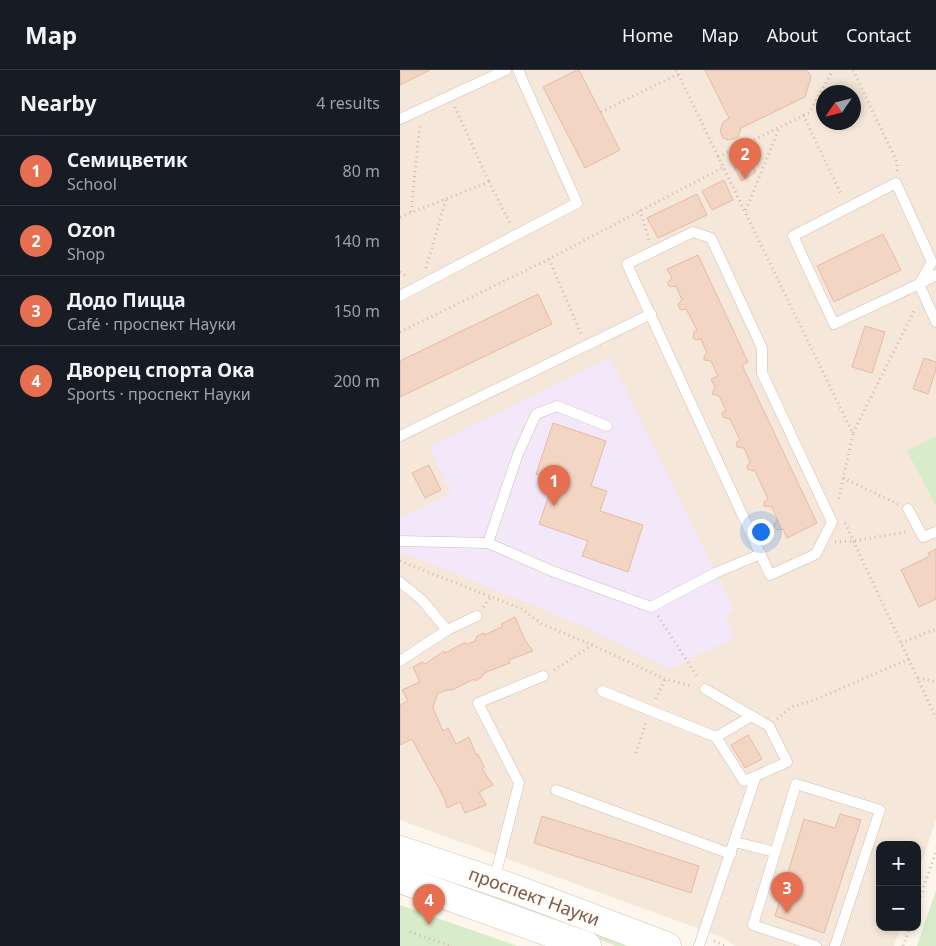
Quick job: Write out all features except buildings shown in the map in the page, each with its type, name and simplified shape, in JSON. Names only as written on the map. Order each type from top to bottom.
[{"type":"main road","name":"проспект Науки","points":[[400,850],[494,882],[667,946]]},
{"type":"main road","name":"проспект Науки","points":[[400,878],[587,946]]},
{"type":"lane","points":[[400,119],[506,70]]},
{"type":"lane","points":[[400,296],[578,203],[518,70]]},
{"type":"lane","points":[[919,284],[932,262],[896,183],[793,236],[834,324],[919,284],[936,275]]},
{"type":"lane","points":[[693,232],[711,238],[762,348],[762,373],[832,522],[816,554],[770,575],[650,314],[627,264],[693,232]]},
{"type":"lane","points":[[919,284],[936,322]]},
{"type":"lane","points":[[400,436],[650,314]]},
{"type":"lane","points":[[488,543],[518,454],[536,414],[557,406],[607,426]]},
{"type":"lane","points":[[908,509],[924,537],[936,532]]},
{"type":"lane","points":[[400,541],[488,543],[552,571],[651,607],[715,574],[760,554]]},
{"type":"lane","points":[[400,582],[422,600],[447,630]]},
{"type":"lane","points":[[400,661],[447,630],[477,616]]},
{"type":"lane","points":[[494,882],[519,783],[478,703],[543,676]]},
{"type":"lane","points":[[602,691],[716,737],[744,782],[787,762],[770,726],[705,689]]},
{"type":"lane","points":[[716,737],[752,716]]},
{"type":"lane","points":[[699,946],[756,776]]},
{"type":"lane","points":[[816,946],[753,925],[796,784],[880,810],[835,946]]},
{"type":"lane","points":[[556,790],[731,854]]},
{"type":"lane","points":[[735,842],[775,852]]},
{"type":"path","points":[[718,157],[803,116],[808,112],[833,70]]},
{"type":"path","points":[[853,70],[897,162],[896,183]]},
{"type":"path","points":[[600,112],[677,72],[746,210],[853,434]]},
{"type":"path","points":[[450,96],[489,182],[516,235]]},
{"type":"path","points":[[411,212],[421,109]]},
{"type":"path","points":[[803,116],[848,208]]},
{"type":"path","points":[[746,210],[779,127]]},
{"type":"path","points":[[400,332],[549,259],[724,167]]},
{"type":"path","points":[[400,217],[489,182]]},
{"type":"path","points":[[400,272],[422,285],[446,199]]},
{"type":"path","points":[[640,210],[652,252]]},
{"type":"path","points":[[549,259],[586,346]]},
{"type":"path","points":[[837,506],[853,434],[923,294]]},
{"type":"path","points":[[843,478],[908,509]]},
{"type":"path","points":[[841,515],[936,718]]},
{"type":"path","points":[[854,541],[919,530]]},
{"type":"path","points":[[400,561],[522,609],[542,624],[665,679],[705,689]]},
{"type":"path","points":[[651,607],[705,689]]},
{"type":"path","points":[[901,643],[936,628]]},
{"type":"path","points":[[543,676],[592,645]]},
{"type":"path","points":[[770,726],[791,707],[817,700],[909,659]]},
{"type":"path","points":[[918,678],[936,682]]},
{"type":"path","points":[[921,894],[936,851]]},
{"type":"path","points":[[904,946],[909,931]]},
{"type":"path","points":[[410,932],[451,946]]},
{"type":"shaded area","points":[[400,70],[936,70],[936,820],[921,864],[921,841],[876,841],[876,931],[899,931],[894,946],[734,946],[724,938],[400,820]]},
{"type":"shaded area","points":[[610,357],[734,611],[724,616],[735,637],[669,669],[588,628],[400,551],[400,518],[451,494],[429,447]]},
{"type":"green space","points":[[936,436],[936,506],[907,451]]},
{"type":"green space","points":[[936,890],[936,946],[917,946]]},
{"type":"green space","points":[[523,904],[638,946],[617,946],[526,913]]},
{"type":"green space","points":[[400,905],[517,946],[400,946]]},
{"type":"place","name":"Ozon","points":[[745,179]]},
{"type":"place","name":"Семицветик","points":[[554,506]]},
{"type":"place","name":"Додо Пицца","points":[[787,913]]},
{"type":"place","name":"Дворец спорта Ока","points":[[429,925]]}]
